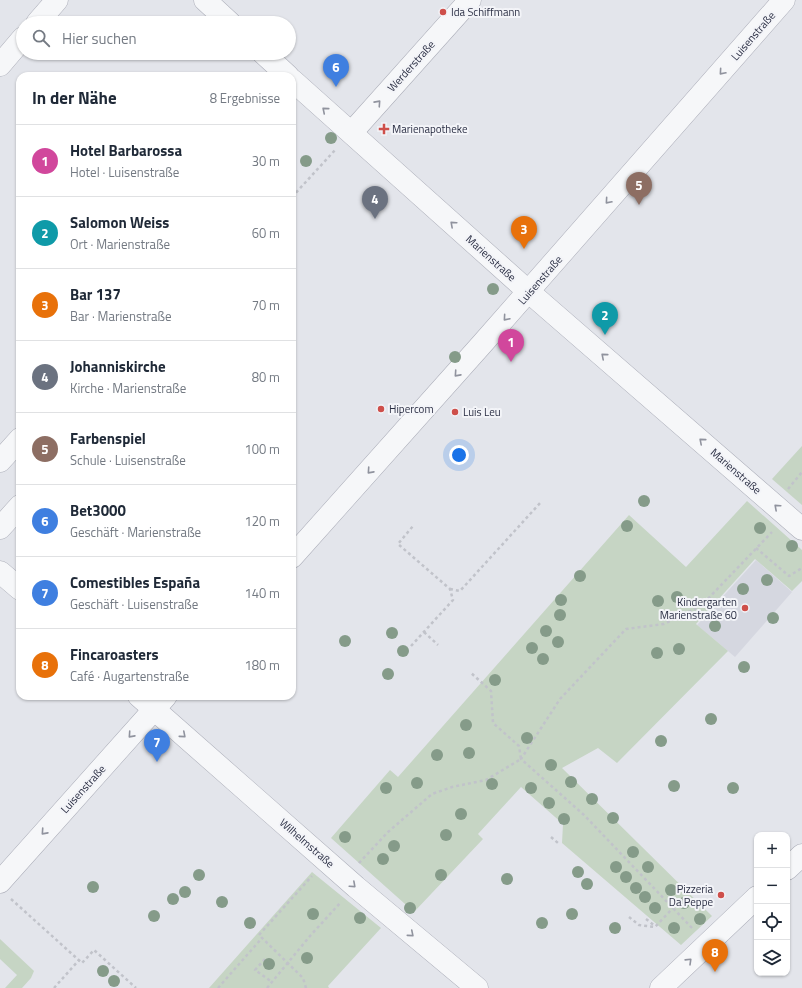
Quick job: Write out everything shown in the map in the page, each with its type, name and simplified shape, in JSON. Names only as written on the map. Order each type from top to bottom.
[{"type":"street","points":[[43,16],[57,0]]},
{"type":"street","points":[[205,0],[222,16]]},
{"type":"street","name":"Werderstraße","points":[[352,132],[470,0]]},
{"type":"street","name":"Luisenstraße","points":[[296,553],[378,463],[784,0]]},
{"type":"street","points":[[0,65],[16,46]]},
{"type":"street","points":[[271,60],[284,72]]},
{"type":"street","name":"Marienstraße","points":[[296,83],[529,292],[794,522]]},
{"type":"street","points":[[0,461],[16,443]]},
{"type":"street","points":[[0,528],[16,510]]},
{"type":"street","points":[[0,572],[16,586]]},
{"type":"street","name":"Luisenstraße","points":[[3,888],[153,701]]},
{"type":"street","name":"Wilhelmstraße","points":[[153,701],[351,883],[477,988]]},
{"type":"street","points":[[788,868],[802,855]]},
{"type":"street","points":[[661,988],[754,900]]},
{"type":"path","points":[[296,193],[352,132]]},
{"type":"path","points":[[450,589],[460,591],[541,502]]},
{"type":"path","points":[[267,988],[336,907],[351,883],[388,832],[432,794],[452,787],[486,780],[521,759],[560,699],[626,629],[664,624],[701,606],[756,548],[794,522]]},
{"type":"path","points":[[411,646],[454,600],[450,589],[398,544],[413,526]]},
{"type":"path","points":[[756,548],[789,576],[802,568]]},
{"type":"path","points":[[424,632],[438,645]]},
{"type":"path","points":[[470,672],[491,690],[493,723],[519,746],[521,759],[584,815],[707,944]]},
{"type":"path","points":[[551,837],[558,843]]},
{"type":"path","points":[[306,988],[303,978],[259,935],[326,860]]},
{"type":"path","points":[[3,888],[82,963],[94,950],[136,988]]},
{"type":"path","points":[[655,927],[673,908]]},
{"type":"path","points":[[629,917],[639,926],[655,927]]},
{"type":"path","points":[[646,919],[655,927]]},
{"type":"path","points":[[218,988],[262,938]]},
{"type":"path","points":[[265,959],[255,970],[272,982]]},
{"type":"path","points":[[54,988],[79,960]]},
{"type":"shaded area","name":"Kindergarten Marienstraße 60","points":[[756,560],[792,592],[735,657],[697,625]]},
{"type":"green space","points":[[802,446],[802,505],[772,479]]},
{"type":"green space","points":[[747,501],[802,550],[802,581],[792,591],[755,559],[696,624],[728,651],[617,763],[598,748],[562,768],[712,916],[681,945],[562,843],[563,824],[521,787],[478,834],[483,839],[414,912],[331,838],[390,770],[398,777],[629,515],[686,567]]},
{"type":"green space","points":[[312,872],[381,928],[328,986],[329,988],[209,988]]},
{"type":"green space","points":[[0,939],[34,971],[31,978],[22,988],[5,988],[17,975],[0,959]]},
{"type":"place","name":"Ida Schiffmann","points":[[443,12]]},
{"type":"place","name":"Bet3000","points":[[336,87]]},
{"type":"place","name":"Marienapotheke","points":[[384,129]]},
{"type":"place","name":"Farbenspiel","points":[[639,205]]},
{"type":"place","name":"Johanniskirche","points":[[375,219]]},
{"type":"place","name":"Bar 137","points":[[524,249]]},
{"type":"place","name":"Salomon Weiss","points":[[605,335]]},
{"type":"place","name":"Hotel Barbarossa","points":[[511,362]]},
{"type":"place","name":"Hipercom","points":[[381,409]]},
{"type":"place","name":"Luis Leu","points":[[455,412]]},
{"type":"place","name":"Kindergarten Marienstraße 60","points":[[745,608]]},
{"type":"place","name":"Comestibles España","points":[[157,762]]},
{"type":"place","name":"Pizzeria Da Peppe","points":[[721,895]]},
{"type":"place","name":"Fincaroasters","points":[[715,972]]}]
